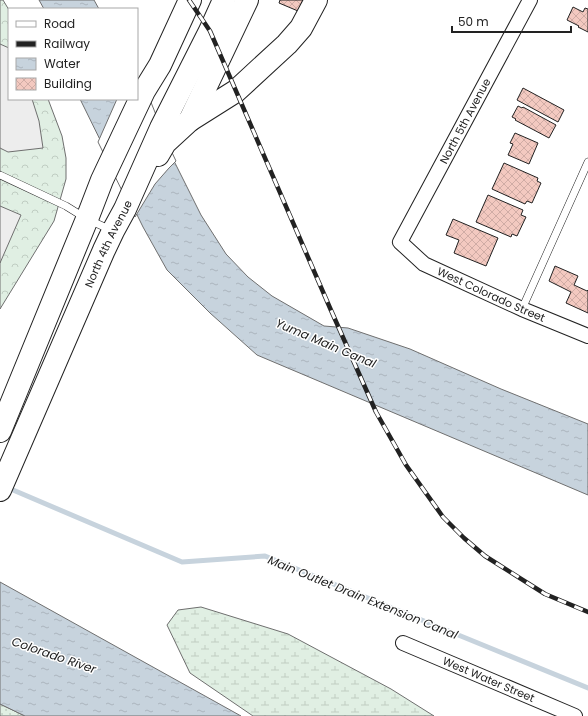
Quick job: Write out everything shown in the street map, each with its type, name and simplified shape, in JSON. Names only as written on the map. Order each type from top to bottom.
[{"type":"main road","points":[[0,431],[102,180],[144,91],[160,65],[190,0]]},
{"type":"main road","name":"North 4th Avenue","points":[[0,490],[113,231],[163,136],[224,0]]},
{"type":"main road","points":[[190,120],[247,0]]},
{"type":"main road","points":[[163,136],[236,91],[287,44],[301,28],[316,0]]},
{"type":"street","name":"North 5th Avenue","points":[[400,242],[530,0]]},
{"type":"street","name":"West Colorado Street","points":[[400,242],[424,264],[522,309],[588,336]]},
{"type":"street","name":"West Water Street","points":[[403,642],[575,716]]},
{"type":"lane","points":[[522,309],[588,162]]},
{"type":"lane","points":[[0,175],[66,206],[87,219],[113,231]]},
{"type":"green space","points":[[0,0],[3,0],[8,8],[8,100],[48,100],[62,136],[66,158],[66,179],[54,221],[0,309]]},
{"type":"green space","points":[[201,607],[288,634],[391,689],[434,716],[253,716],[190,673],[167,625],[178,610]]},
{"type":"green space","points":[[0,704],[25,716],[0,716]]},
{"type":"shaded area","points":[[0,44],[8,48],[8,100],[32,100],[39,121],[43,148],[8,152],[0,148]]},
{"type":"shaded area","points":[[0,206],[21,215],[0,263]]},
{"type":"water","points":[[39,0],[94,0],[98,8],[43,8]]},
{"type":"water","name":"Yuma Main Canal","points":[[80,100],[138,100],[165,143],[201,215],[226,254],[248,277],[272,296],[324,326],[348,328],[410,349],[501,389],[588,424],[588,495],[257,355],[210,313],[167,270],[143,227]]},
{"type":"water","name":"Colorado River","points":[[0,582],[241,716],[25,716],[0,704]]},
{"type":"pier","points":[[139,78],[146,90],[176,161],[155,184],[135,217],[98,142],[117,100],[138,100]]},
{"type":"building","points":[[280,0],[303,0],[298,11],[279,3]]},
{"type":"building","points":[[573,7],[583,12],[585,8],[588,9],[588,32],[567,20]]},
{"type":"building","points":[[523,88],[564,110],[558,122],[517,100]]},
{"type":"building","points":[[518,106],[523,107],[556,125],[549,138],[512,117]]},
{"type":"building","points":[[515,133],[538,143],[529,164],[508,155],[513,144],[510,143]]},
{"type":"building","points":[[504,163],[538,178],[537,181],[541,183],[532,203],[527,201],[525,204],[492,189]]},
{"type":"building","points":[[488,195],[523,210],[521,215],[526,217],[517,236],[512,234],[511,237],[476,222]]},
{"type":"building","points":[[453,219],[498,238],[486,266],[454,253],[459,240],[446,235]]},
{"type":"building","points":[[555,266],[578,276],[574,285],[587,291],[588,290],[588,313],[566,303],[571,292],[549,281]]},
{"type":"waterway","name":"Main Outlet Drain Extension Canal","points":[[6,487],[182,562],[265,556],[588,688]]},
{"type":"railway","points":[[189,0],[210,31],[376,412],[406,465],[443,517],[485,556],[545,594],[588,612]]}]
